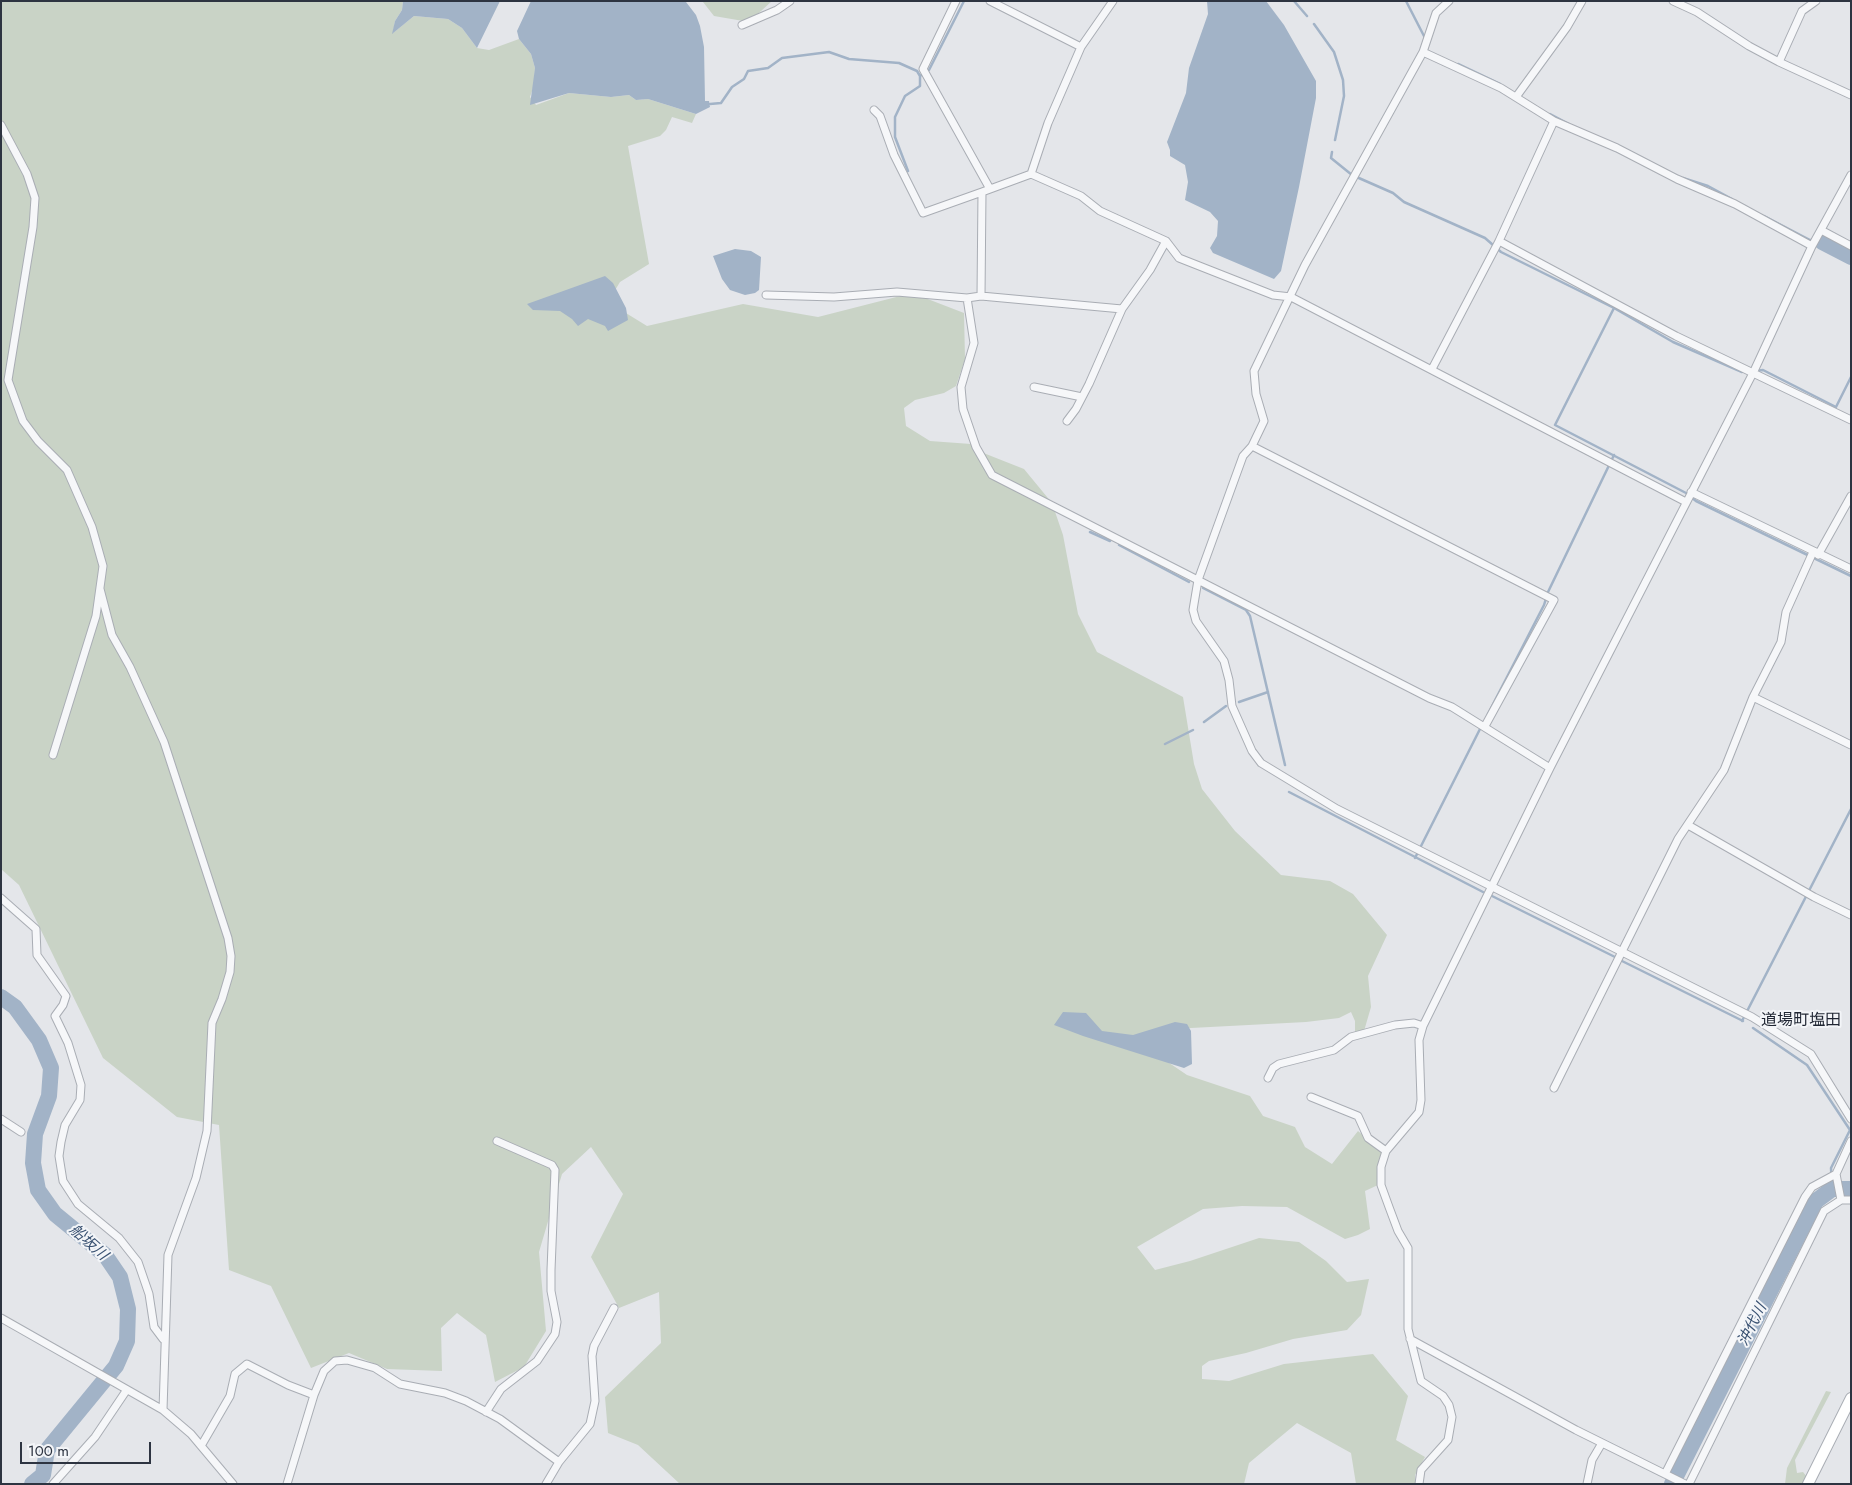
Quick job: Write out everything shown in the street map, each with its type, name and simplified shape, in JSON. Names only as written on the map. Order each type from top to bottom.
[{"type":"main road","points":[[1808,1484],[1851,1398]]},
{"type":"street","points":[[742,25],[777,10],[790,1]]},
{"type":"street","points":[[990,1],[1081,47]]},
{"type":"street","points":[[1031,174],[1048,123],[1081,47],[1113,1]]},
{"type":"street","points":[[1449,1],[1436,13],[1423,52],[1305,265],[1254,371],[1256,394],[1264,421],[1252,446],[1243,456],[1198,580],[1193,610],[1196,621],[1224,661],[1230,680],[1232,706],[1252,751],[1261,763],[1337,809],[1491,888],[1752,1017],[1810,1054],[1851,1119]]},
{"type":"street","points":[[1517,95],[1567,27],[1582,1]]},
{"type":"street","points":[[1673,1],[1697,12],[1779,62],[1851,95]]},
{"type":"street","points":[[1779,62],[1802,11],[1816,1]]},
{"type":"street","points":[[953,2],[923,69],[990,189]]},
{"type":"street","points":[[1423,52],[1517,95],[1554,121],[1617,148],[1677,179],[1735,204],[1813,245]]},
{"type":"street","points":[[874,110],[880,116],[894,155],[923,213],[1031,174],[1081,196],[1100,211],[1166,241],[1179,258],[1274,295],[1291,297],[1686,502]]},
{"type":"street","points":[[1432,369],[1499,241],[1554,121]]},
{"type":"street","points":[[1,125],[27,174],[35,198],[33,227],[8,380],[23,421],[38,441],[67,470],[92,527],[103,566],[96,616],[53,756]]},
{"type":"street","points":[[1418,1484],[1421,1470],[1448,1440],[1452,1417],[1450,1405],[1442,1396],[1422,1381],[1410,1339],[1408,1248],[1398,1231],[1381,1185],[1381,1167],[1386,1151],[1418,1112],[1422,1100],[1419,1040],[1423,1026],[1550,768],[1754,371],[1813,245],[1851,175]]},
{"type":"street","points":[[981,296],[982,192]]},
{"type":"street","points":[[1820,232],[1851,246]]},
{"type":"street","points":[[1067,422],[1082,397],[1122,309],[1150,270],[1166,241]]},
{"type":"street","points":[[1499,241],[1676,336],[1754,371],[1851,420]]},
{"type":"street","points":[[766,295],[834,297],[898,292],[967,298],[981,296],[1122,309]]},
{"type":"street","points":[[967,298],[974,343],[961,387],[963,409],[976,447],[992,476],[1429,698],[1452,707],[1486,726],[1511,745],[1550,768]]},
{"type":"street","points":[[1034,387],[1082,397]]},
{"type":"street","points":[[1252,446],[1554,600],[1486,726]]},
{"type":"street","points":[[1691,492],[1851,569]]},
{"type":"street","points":[[1554,1088],[1678,839],[1724,770],[1753,696],[1781,642],[1786,612],[1816,553],[1851,496]]},
{"type":"street","points":[[100,588],[112,635],[130,667],[164,742],[228,938],[231,956],[230,972],[212,1023],[207,1131],[196,1178],[168,1255],[163,1340],[162,1410]]},
{"type":"street","points":[[1753,696],[1851,745]]},
{"type":"street","points":[[1688,825],[1814,898],[1851,915]]},
{"type":"street","points":[[1,898],[36,930],[37,955],[66,996],[63,1005],[55,1016],[68,1043],[81,1085],[80,1100],[65,1126],[61,1142],[59,1156],[63,1182],[78,1204],[119,1238],[138,1262],[149,1294],[154,1327],[163,1340]]},
{"type":"street","points":[[1268,1078],[1273,1068],[1279,1064],[1334,1050],[1351,1037],[1395,1025],[1414,1023],[1423,1026]]},
{"type":"street","points":[[1311,1097],[1358,1116],[1368,1138],[1386,1151]]},
{"type":"street","points":[[1,1119],[21,1132]]},
{"type":"street","points":[[486,1412],[501,1389],[537,1361],[555,1334],[557,1322],[551,1291],[556,1186],[555,1170],[552,1165],[496,1141]]},
{"type":"street","points":[[1840,1200],[1836,1174],[1851,1141]]},
{"type":"street","points":[[1666,1474],[1805,1197],[1812,1187],[1836,1174]]},
{"type":"street","points":[[1689,1484],[1824,1211],[1840,1200],[1851,1200]]},
{"type":"street","points":[[549,1483],[559,1462],[590,1424],[595,1400],[593,1351],[614,1308]]},
{"type":"street","points":[[1,1318],[162,1410],[191,1434],[233,1484]]},
{"type":"street","points":[[1410,1339],[1602,1442],[1685,1484]]},
{"type":"street","points":[[287,1484],[314,1395],[324,1371],[336,1361],[347,1360],[375,1368],[400,1384],[445,1393],[486,1412],[559,1462]]},
{"type":"street","points":[[201,1446],[230,1396],[235,1374],[246,1364],[288,1386],[314,1395]]},
{"type":"street","points":[[53,1484],[95,1437],[125,1390]]},
{"type":"street","points":[[1587,1484],[1592,1460],[1602,1442]]},
{"type":"shaded area","points":[[1,1],[403,1],[402,10],[395,21],[393,33],[414,16],[448,19],[462,28],[477,48],[489,50],[519,39],[531,54],[535,68],[534,85],[530,97],[536,105],[569,93],[611,97],[629,95],[636,100],[648,99],[696,114],[692,123],[672,117],[666,130],[660,136],[628,146],[649,264],[620,282],[608,302],[647,326],[743,304],[818,317],[912,293],[964,313],[965,359],[956,386],[944,393],[915,400],[904,408],[906,426],[930,441],[971,444],[986,454],[1024,469],[1052,503],[1063,535],[1078,614],[1097,652],[1183,697],[1194,764],[1202,789],[1235,831],[1281,875],[1330,881],[1353,894],[1387,935],[1368,976],[1371,1007],[1364,1031],[1355,1032],[1355,1021],[1351,1012],[1339,1018],[1306,1022],[1191,1028],[1145,1034],[1147,1048],[1187,1075],[1250,1096],[1263,1116],[1295,1127],[1305,1147],[1332,1164],[1358,1131],[1382,1152],[1378,1185],[1365,1191],[1370,1229],[1345,1239],[1287,1207],[1242,1206],[1203,1209],[1137,1247],[1155,1270],[1190,1261],[1259,1238],[1299,1242],[1326,1261],[1347,1282],[1369,1279],[1361,1315],[1347,1330],[1293,1339],[1246,1353],[1209,1361],[1202,1366],[1202,1379],[1229,1381],[1284,1364],[1373,1354],[1408,1396],[1396,1440],[1425,1457],[1415,1475],[1415,1484],[1356,1484],[1351,1453],[1297,1423],[1249,1463],[1244,1484],[680,1484],[638,1445],[608,1433],[605,1397],[661,1343],[659,1292],[619,1308],[591,1257],[623,1194],[591,1147],[562,1174],[539,1252],[546,1331],[524,1367],[495,1382],[486,1335],[457,1313],[441,1328],[442,1371],[387,1369],[349,1353],[311,1368],[271,1286],[229,1270],[219,1125],[177,1117],[103,1058],[19,885],[1,869]]},
{"type":"shaded area","points":[[699,1],[772,1],[749,22],[714,16],[703,2]]},
{"type":"shaded area","points":[[1826,1391],[1831,1392],[1795,1460],[1797,1473],[1803,1472],[1807,1477],[1803,1484],[1785,1484],[1787,1468]]},
{"type":"water","points":[[403,1],[500,1],[477,48],[462,28],[448,19],[414,16],[392,34],[395,21],[402,10]]},
{"type":"water","points":[[531,1],[686,2],[696,15],[700,26],[704,47],[705,101],[709,101],[710,107],[696,114],[648,99],[636,100],[629,95],[611,97],[569,93],[530,105],[535,68],[531,54],[519,39],[517,31]]},
{"type":"water","points":[[1207,1],[1266,1],[1284,25],[1316,81],[1316,98],[1299,187],[1281,271],[1274,279],[1213,253],[1210,248],[1217,236],[1218,221],[1210,212],[1185,200],[1188,182],[1185,165],[1170,156],[1167,142],[1186,93],[1189,68],[1208,14]]},
{"type":"water","points":[[735,249],[751,251],[761,257],[759,290],[755,293],[745,295],[730,290],[722,279],[713,256]]},
{"type":"water","points":[[605,276],[613,283],[626,308],[628,320],[608,331],[605,326],[588,319],[578,326],[572,319],[560,311],[533,310],[527,304]]},
{"type":"water","points":[[1063,1012],[1086,1013],[1102,1031],[1133,1035],[1175,1022],[1187,1024],[1191,1031],[1192,1064],[1184,1068],[1054,1025]]},
{"type":"waterway","points":[[908,171],[895,137],[895,117],[905,96],[920,86],[920,76],[929,70],[964,1]]},
{"type":"waterway","points":[[1294,1],[1307,16]]},
{"type":"waterway","points":[[1406,1],[1425,38]]},
{"type":"waterway","points":[[1314,24],[1334,52],[1343,80],[1344,96],[1335,140]]},
{"type":"waterway","points":[[710,104],[721,103],[732,87],[744,79],[748,71],[768,68],[782,58],[829,52],[849,59],[899,63],[917,71],[920,76]]},
{"type":"waterway","points":[[1458,64],[1500,84]]},
{"type":"waterway","points":[[1550,114],[1569,124]]},
{"type":"waterway","points":[[1332,152],[1331,158],[1352,175],[1393,193],[1404,202],[1485,238],[1501,252],[1614,308],[1673,342],[1742,372]]},
{"type":"waterway","points":[[1683,178],[1708,186],[1732,199]]},
{"type":"waterway","points":[[1764,216],[1810,240],[1822,242]]},
{"type":"waterway","name":"沖代川","points":[[1822,242],[1851,257]]},
{"type":"waterway","points":[[1614,308],[1555,425],[1686,493],[1696,501],[1851,576]]},
{"type":"waterway","points":[[1755,371],[1763,370],[1836,407],[1851,377]]},
{"type":"waterway","points":[[1488,714],[1544,605],[1548,592],[1614,455]]},
{"type":"waterway","points":[[1090,532],[1110,541]]},
{"type":"waterway","points":[[1119,545],[1189,582]]},
{"type":"waterway","points":[[1203,588],[1246,610],[1250,616],[1285,765]]},
{"type":"waterway","points":[[1239,702],[1268,692]]},
{"type":"waterway","points":[[1204,722],[1226,706]]},
{"type":"waterway","points":[[1415,858],[1481,727]]},
{"type":"waterway","points":[[1165,744],[1193,730]]},
{"type":"waterway","points":[[1289,792],[1483,892]]},
{"type":"waterway","points":[[1742,1021],[1851,809]]},
{"type":"waterway","points":[[1492,896],[1615,957]]},
{"type":"waterway","points":[[1622,961],[1743,1021]]},
{"type":"waterway","name":"船坂川","points":[[1,997],[15,1007],[39,1040],[51,1068],[49,1096],[35,1134],[33,1163],[38,1190],[55,1214],[105,1255],[120,1277],[128,1309],[127,1341],[116,1366],[47,1450],[43,1475],[32,1484]]},
{"type":"waterway","points":[[1753,1028],[1807,1065],[1850,1130],[1831,1168],[1832,1189]]},
{"type":"waterway","name":"沖代川","points":[[1672,1484],[1816,1201],[1832,1189],[1851,1189]]},
{"type":"district","name":"道場町塩田","points":[[1801,1021]]}]
